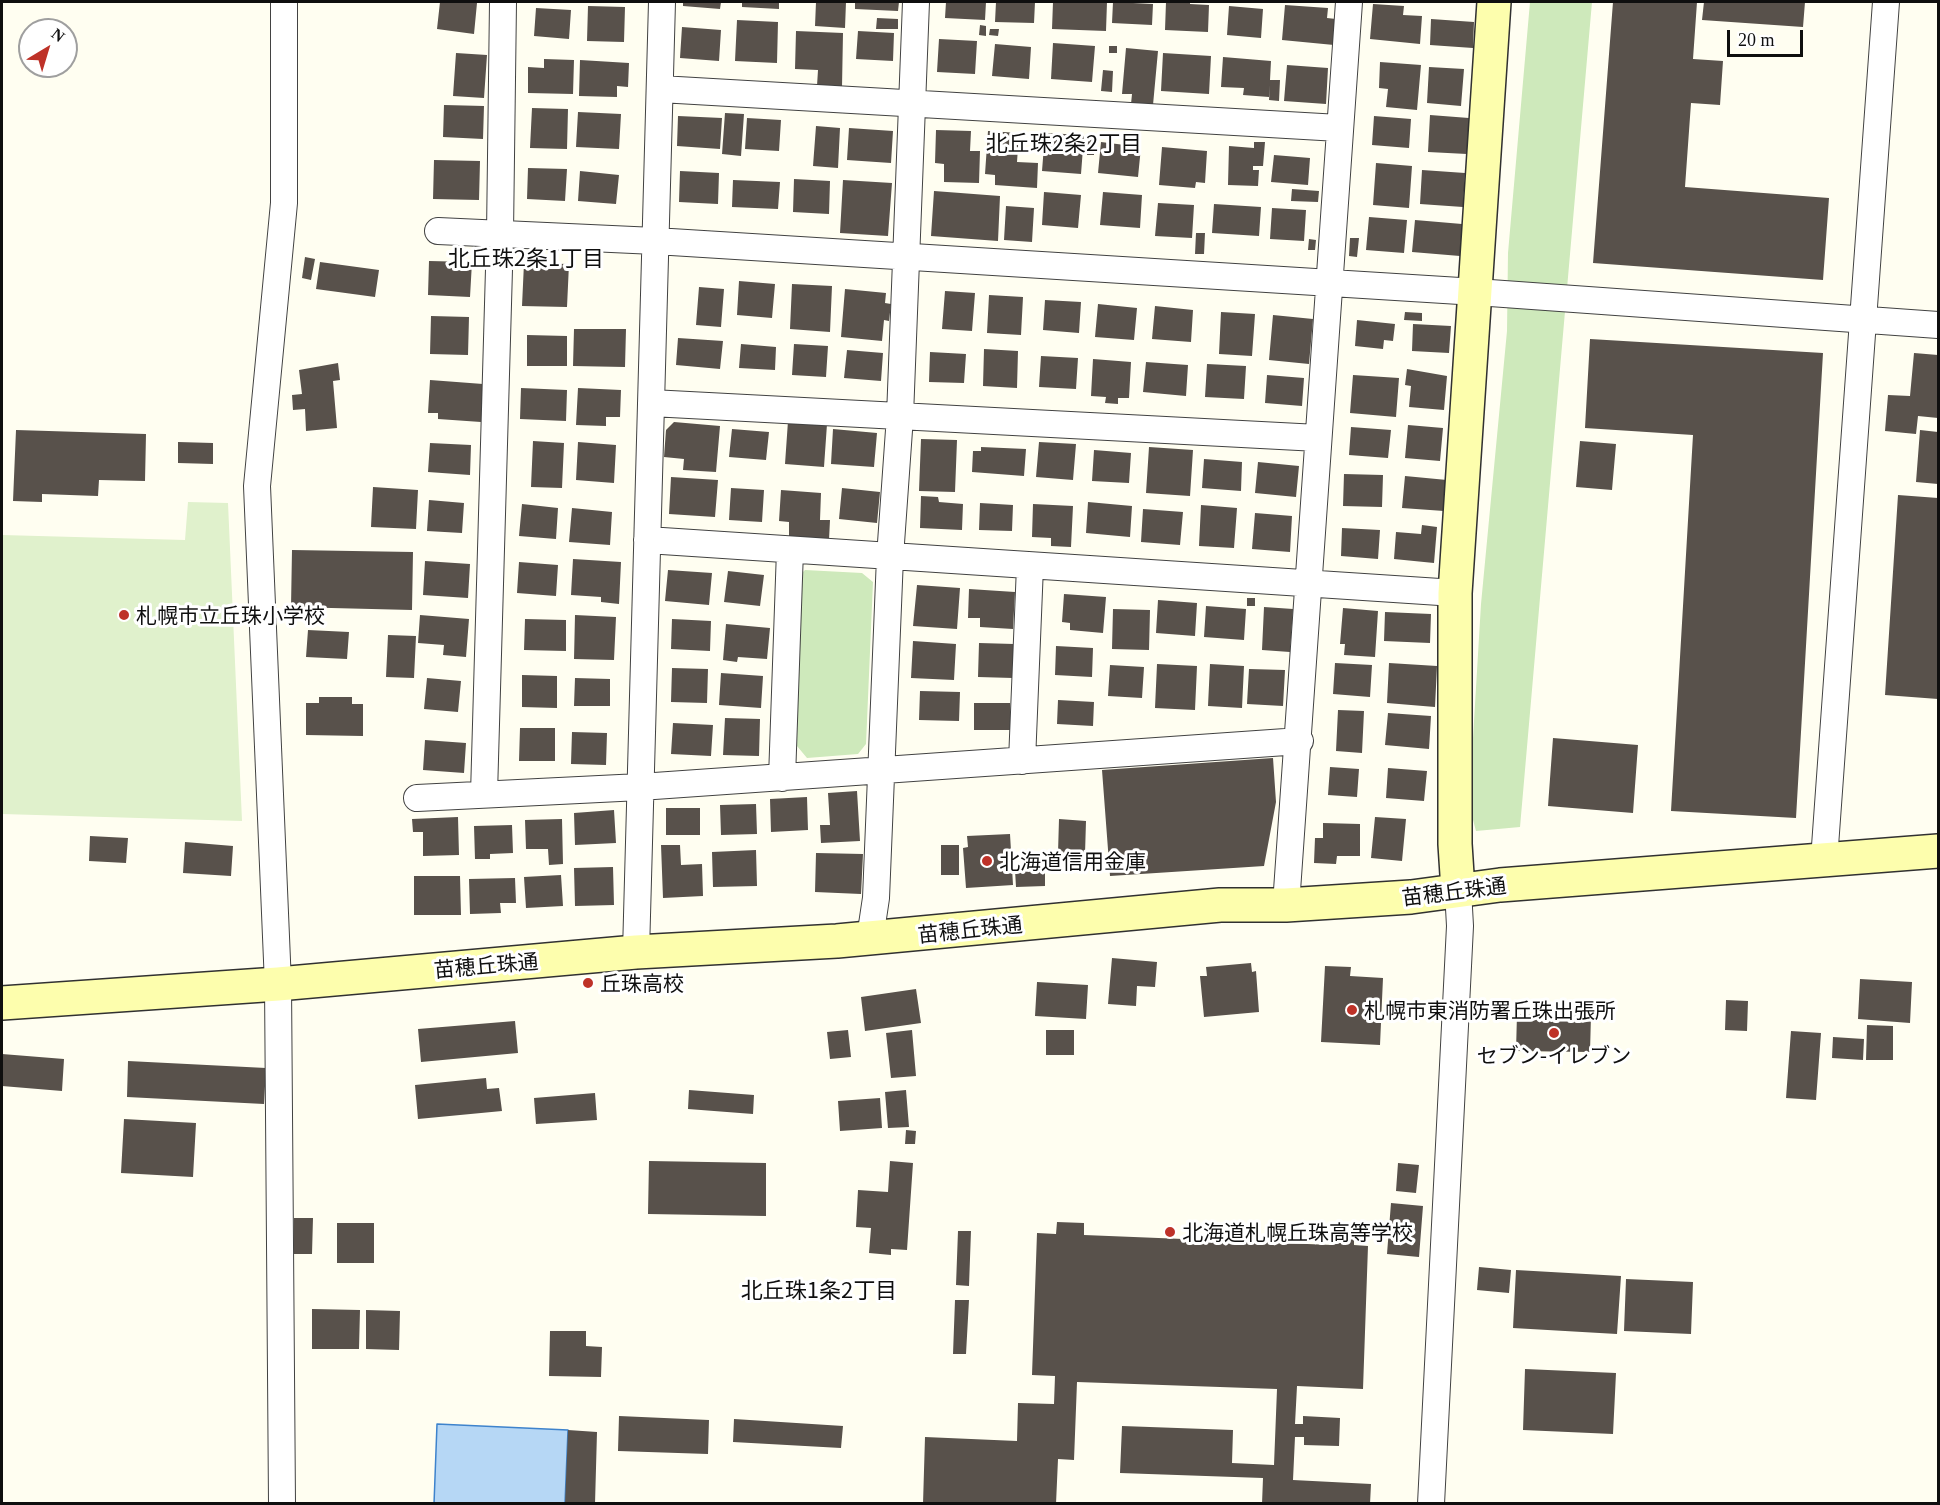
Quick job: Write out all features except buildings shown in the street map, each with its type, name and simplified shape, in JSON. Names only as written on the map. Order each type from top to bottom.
[{"type":"street","points":[[282,1503],[278,984],[257,486],[284,203],[284,2]]},
{"type":"street","points":[[484,794],[500,234],[503,2]]},
{"type":"street","points":[[636,952],[662,2]]},
{"type":"street","points":[[870,938],[876,898],[890,557],[900,416],[910,103],[916,2]]},
{"type":"street","points":[[1287,905],[1300,741],[1327,284],[1349,2]]},
{"type":"street","points":[[1431,1503],[1460,926],[1455,844],[1455,593],[1494,2]]},
{"type":"street","points":[[1824,860],[1861,319],[1886,2]]},
{"type":"street","points":[[660,89],[1339,128]]},
{"type":"street","points":[[438,231],[655,241],[1476,292],[1938,325]]},
{"type":"street","points":[[651,403],[1318,438]]},
{"type":"street","points":[[647,540],[1455,593]]},
{"type":"street","points":[[782,778],[790,550]]},
{"type":"street","points":[[1022,761],[1030,566]]},
{"type":"street","points":[[417,798],[782,778],[1300,741]]},
{"type":"street","name":"苗穂丘珠通","points":[[2,1004],[278,984],[636,952],[870,938],[1220,905],[1287,905],[1411,897],[1458,890],[1938,851]]},
{"type":"green space","points":[[1530,2],[1592,2],[1520,827],[1476,831],[1469,805],[1481,604],[1507,331],[1508,253]]},
{"type":"green space","name":"札幌市立丘珠小学校","points":[[188,502],[228,503],[242,821],[2,814],[2,535],[185,540]]},
{"type":"green space","points":[[805,570],[862,573],[873,582],[866,744],[858,754],[807,758],[797,746],[800,575]]},
{"type":"water","points":[[437,1424],[568,1430],[565,1503],[434,1504]]},
{"type":"place","name":"札幌市立丘珠小学校","points":[[124,615]]},
{"type":"place","name":"北海道信用金庫","points":[[987,861]]},
{"type":"place","name":"丘珠高校","points":[[588,983]]},
{"type":"place","name":"札幌市東消防署丘珠出張所","points":[[1352,1010]]},
{"type":"place","name":"セブン-イレブン","points":[[1554,1033]]},
{"type":"place","name":"北海道札幌丘珠高等学校","points":[[1170,1232]]},
{"type":"district","name":"北丘珠2条2丁目","points":[[1064,143]]},
{"type":"district","name":"北丘珠2条1丁目","points":[[526,258]]},
{"type":"district","name":"北丘珠1条2丁目","points":[[819,1290]]}]
